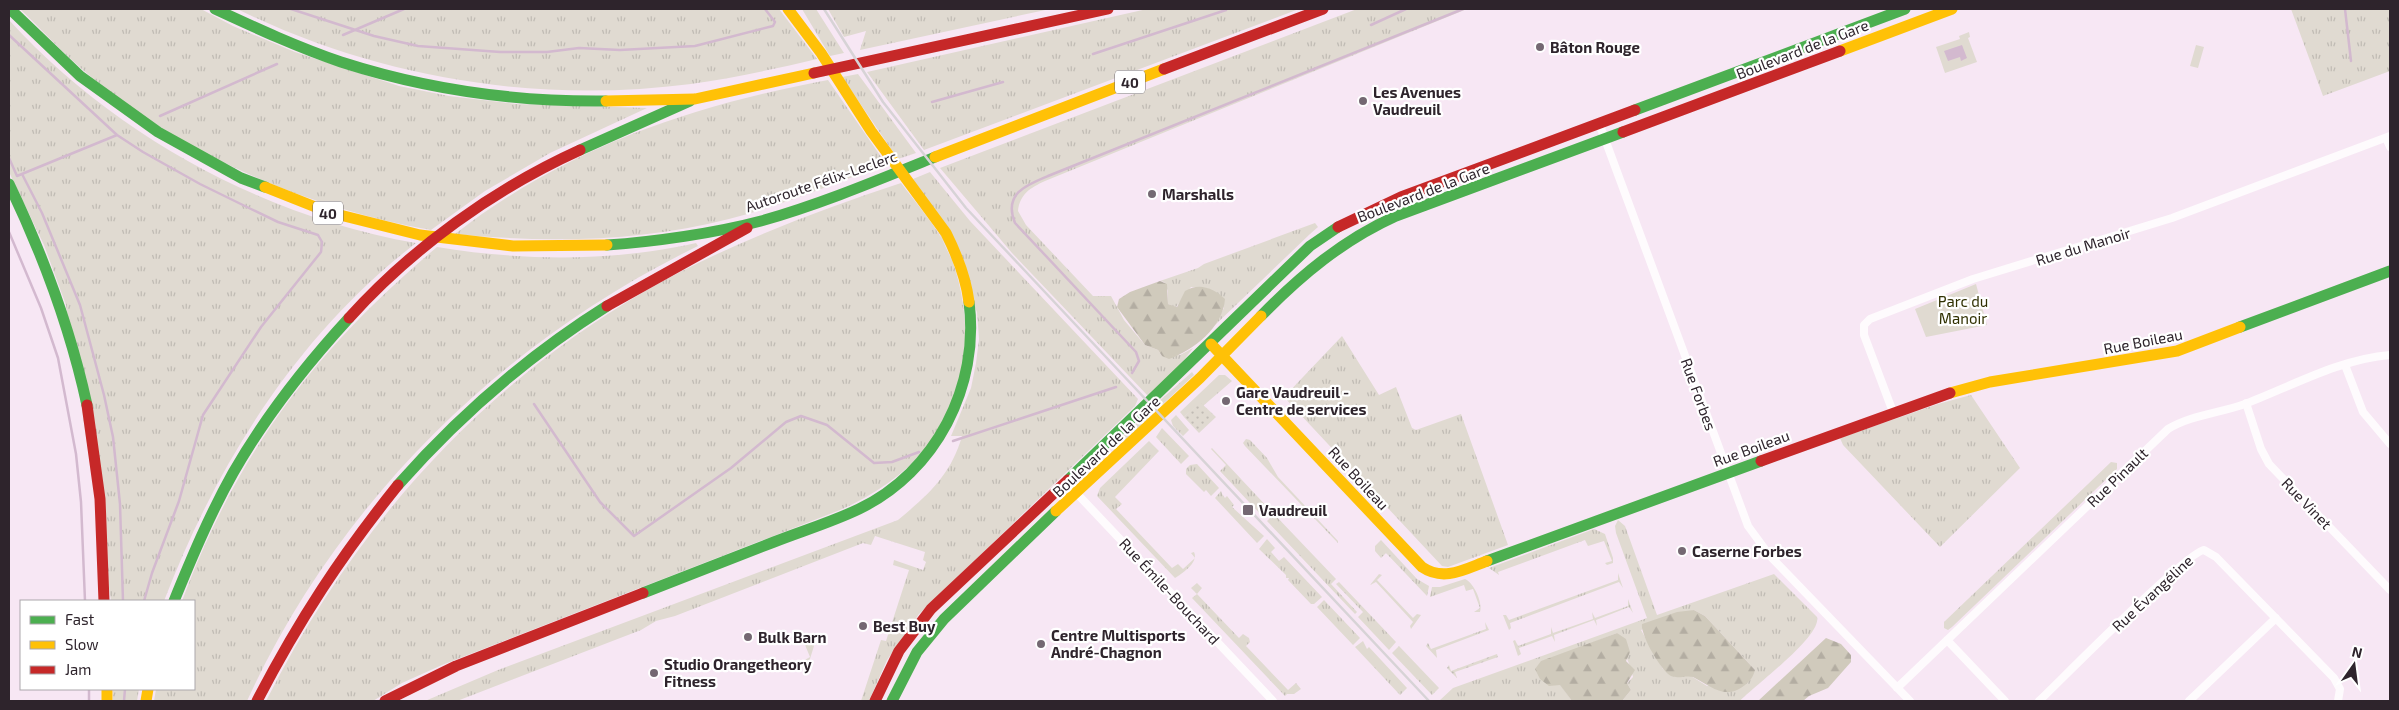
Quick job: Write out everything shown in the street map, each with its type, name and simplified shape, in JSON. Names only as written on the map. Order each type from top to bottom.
[{"type":"main road","name":"Autoroute Félix-Leclerc","points":[[10,9],[83,78],[135,118],[167,138],[255,185],[299,203],[395,231],[448,240],[556,248],[650,242],[761,221],[1323,9]]},
{"type":"main road","points":[[215,9],[264,32],[327,57],[400,78],[452,89],[512,97],[566,100],[695,99]]},
{"type":"main road","points":[[385,701],[419,682],[456,666],[860,510],[904,480],[931,452],[947,428],[961,396],[972,341],[968,294],[960,263],[948,238],[933,214],[872,133],[818,48],[788,9]]},
{"type":"main road","points":[[174,600],[192,555],[216,504],[274,407],[342,323],[403,266],[464,217],[516,183],[566,155],[695,99],[1108,9]]},
{"type":"main road","name":"Boulevard de la Gare","points":[[875,701],[899,651],[931,609],[1211,344],[1310,246],[1343,222],[1401,197],[1905,9]]},
{"type":"main road","name":"Boulevard de la Gare","points":[[892,701],[904,674],[936,627],[1223,356],[1314,265],[1348,239],[1386,220],[1952,9]]},
{"type":"main road","points":[[9,184],[50,275],[83,386],[100,498],[104,600]]},
{"type":"main road","points":[[257,701],[293,633],[347,548],[405,476],[458,421],[521,367],[596,312],[661,273],[761,221]]},
{"type":"main road","name":"Rue Boileau","points":[[1211,344],[1422,567],[1435,576],[1449,574],[1472,566],[1893,412],[1990,382],[2156,356],[2192,347],[2390,271]]},
{"type":"street","name":"Rue Forbes","points":[[1599,123],[1742,514],[1760,544],[1910,701]]},
{"type":"street","points":[[2388,137],[2390,147]]},
{"type":"street","name":"Rue du Manoir","points":[[1893,412],[1864,335],[1864,325],[1870,319],[1973,278],[2172,218],[2388,137]]},
{"type":"street","name":"Rue Pinault","points":[[1897,688],[2163,433],[2179,424],[2246,403],[2365,358],[2390,355]]},
{"type":"street","points":[[2345,365],[2366,418],[2390,444]]},
{"type":"street","name":"Rue Vinet","points":[[2246,403],[2269,464],[2390,590]]},
{"type":"street","name":"Rue Émile-Bouchard","points":[[1066,482],[1273,701]]},
{"type":"street","name":"Rue Évangéline","points":[[2039,701],[2168,577],[2200,550],[2210,552],[2216,557],[2337,682],[2341,693],[2338,701]]},
{"type":"street","points":[[2189,701],[2276,618]]},
{"type":"street","points":[[1947,640],[2005,701]]},
{"type":"green space","points":[[20,9],[201,9],[233,26],[295,52],[399,86],[449,96],[516,104],[647,108],[550,153],[485,191],[431,230],[335,207],[241,171],[196,148],[153,123],[112,94],[74,62]]},
{"type":"green space","points":[[237,9],[779,9],[817,59],[691,84],[633,89],[574,90],[516,87],[458,80],[401,68],[345,53],[290,33]]},
{"type":"green space","points":[[802,9],[816,9],[844,53],[830,56]]},
{"type":"green space","points":[[828,9],[1050,9],[860,50],[866,31],[844,37]]},
{"type":"green space","points":[[1147,9],[1299,9],[924,150],[867,72]]},
{"type":"green space","points":[[1357,9],[1467,9],[1045,181],[1030,189],[1023,196],[1018,211],[1026,225],[1093,296],[1111,296],[1124,320],[1145,345],[1158,350],[1162,356],[1180,355],[1193,348],[1181,364],[1148,396],[1012,253],[940,168]]},
{"type":"green space","points":[[2291,9],[2390,9],[2390,71],[2323,96]]},
{"type":"green space","points":[[9,20],[50,61],[95,100],[143,134],[194,165],[247,191],[302,213],[359,230],[416,243],[373,279],[334,318],[298,360],[266,404],[236,451],[209,500],[185,550],[164,600],[111,600],[66,305],[44,245],[9,172]]},
{"type":"green space","points":[[1969,32],[1970,37],[1968,38],[1977,62],[1945,73],[1936,47],[1960,39],[1959,36]]},
{"type":"green space","points":[[2196,45],[2204,47],[2198,68],[2190,66]]},
{"type":"green space","points":[[858,74],[916,153],[898,159],[842,77]]},
{"type":"green space","points":[[828,80],[886,164],[769,207],[695,227],[627,236],[593,238],[524,239],[455,234],[498,203],[542,177],[586,154],[632,134],[679,117],[727,103]]},
{"type":"green space","points":[[930,172],[970,221],[1138,399],[1135,406],[919,614],[887,660],[869,701],[861,701],[881,640],[886,641],[909,570],[893,565],[894,560],[923,570],[926,562],[923,560],[925,552],[875,536],[871,545],[863,543],[675,616],[656,621],[641,630],[457,701],[425,701],[498,670],[898,520],[929,493],[952,462],[962,436],[951,436],[971,388],[979,339],[977,312],[913,179]]},
{"type":"green space","points":[[901,183],[942,239],[954,264],[963,302],[965,342],[961,380],[952,403],[930,444],[899,475],[865,498],[840,510],[442,665],[402,683],[373,701],[266,701],[300,638],[339,578],[380,521],[426,467],[476,417],[529,371],[586,328],[647,290],[708,258],[771,230]]},
{"type":"green space","points":[[1315,223],[1318,227],[1213,327],[1224,308],[1207,288],[1191,287],[1176,307],[1168,304],[1168,291],[1164,282],[1160,281]]},
{"type":"green space","points":[[696,243],[698,246],[626,285],[557,330],[493,380],[433,435],[378,495],[328,559],[284,628],[247,701],[154,701],[156,690],[195,690],[195,600],[182,600],[204,547],[228,497],[255,450],[285,406],[317,365],[393,286],[437,247],[469,252],[534,257],[600,256],[664,249]]},
{"type":"green space","points":[[1160,281],[1167,284],[1168,304],[1177,307],[1185,291],[1196,287],[1211,289],[1225,299],[1219,319],[1206,336],[1188,350],[1169,359],[1162,356],[1158,350],[1145,345],[1117,307],[1119,299],[1130,292]]},
{"type":"green space","name":"Parc du Manoir","points":[[1976,284],[1987,325],[1926,337],[1915,309]]},
{"type":"green space","points":[[1342,336],[1379,395],[1396,387],[1412,428],[1416,430],[1461,414],[1508,545],[1448,567],[1442,566],[1284,397]]},
{"type":"green space","points":[[1192,372],[1194,375],[1161,406],[1157,407],[1157,403]]},
{"type":"green space","points":[[1219,375],[1225,375],[1232,381],[1203,406],[1200,403],[1184,417],[1180,412]]},
{"type":"green space","points":[[1971,395],[2020,468],[1940,547],[1843,445],[1840,438],[1938,404]]},
{"type":"green space","points":[[1200,402],[1216,417],[1199,433],[1184,417]]},
{"type":"green space","points":[[1147,413],[1151,413],[1150,417],[1124,442],[1121,439],[1124,435]]},
{"type":"green space","points":[[1176,415],[1189,430],[1183,436],[1173,426],[1171,420]]},
{"type":"green space","points":[[1162,428],[1189,456],[1181,464],[1156,437]]},
{"type":"green space","points":[[1246,439],[1250,440],[1267,458],[1278,477],[1338,543],[1245,446],[1243,443]]},
{"type":"green space","points":[[1149,441],[1159,451],[1115,497],[1122,504],[1116,509],[1172,568],[1178,564],[1183,569],[1194,558],[1189,567],[1175,578],[1097,496],[1100,488]]},
{"type":"green space","points":[[1212,448],[1271,511],[1264,518],[1220,471],[1226,465]]},
{"type":"green space","points":[[2111,462],[2117,463],[2117,469],[1952,627],[1948,630],[1944,628],[1944,622]]},
{"type":"green space","points":[[1197,464],[1219,488],[1211,496],[1206,490],[1204,492],[1186,474],[1186,469],[1190,465]]},
{"type":"green space","points":[[1221,491],[1225,498],[1227,496],[1234,505],[1232,507],[1264,536],[1257,543],[1215,498]]},
{"type":"green space","points":[[1274,514],[1336,579],[1331,584],[1357,612],[1355,614],[1267,521]]},
{"type":"green space","points":[[1618,520],[1625,526],[1657,615],[1774,574],[1817,617],[1816,625],[1799,648],[1740,701],[1622,701],[1631,690],[1627,683],[1633,677],[1617,633],[1584,646],[1560,684],[1572,701],[1439,701],[1453,688],[1647,618],[1615,526]],"holes":[[[1694,610],[1705,616],[1755,670],[1707,686],[1691,676],[1663,669],[1641,630]]]},
{"type":"green space","points":[[1594,529],[1605,534],[1613,563],[1607,565],[1605,563],[1612,561],[1604,541],[1588,546],[1585,540],[1498,572],[1499,575],[1489,568]]},
{"type":"green space","points":[[1267,539],[1275,548],[1271,552],[1279,561],[1284,557],[1322,597],[1314,604],[1311,604],[1288,580],[1289,578],[1286,578],[1286,575],[1259,549]]},
{"type":"green space","points":[[1381,540],[1417,579],[1429,586],[1427,596],[1386,553],[1381,558],[1375,551],[1375,546]]},
{"type":"green space","points":[[1618,573],[1623,588],[1619,582],[1510,623],[1511,628],[1509,630],[1503,615],[1506,615],[1509,620],[1618,580]]},
{"type":"green space","points":[[1379,574],[1382,575],[1377,580],[1413,618],[1417,614],[1421,615],[1411,629],[1410,626],[1413,622],[1376,582],[1370,585]]},
{"type":"green space","points":[[1465,579],[1472,585],[1477,594],[1481,608],[1480,612],[1474,612],[1480,608],[1473,589],[1466,591],[1464,585],[1430,597],[1432,587],[1440,587]]},
{"type":"green space","points":[[1339,582],[1396,642],[1389,650],[1358,617],[1363,612],[1336,584]]},
{"type":"green space","points":[[1197,583],[1202,588],[1197,594],[1191,588]]},
{"type":"green space","points":[[1197,594],[1239,638],[1243,634],[1249,638],[1250,642],[1246,646],[1288,690],[1296,683],[1301,689],[1294,694],[1287,694],[1285,696],[1192,598]]},
{"type":"green space","points":[[1628,599],[1633,613],[1629,607],[1596,620],[1597,626],[1594,620],[1554,635],[1555,642],[1552,636],[1519,648],[1521,654],[1518,656],[1513,641],[1515,640],[1518,646],[1551,634],[1551,627],[1553,633],[1593,619],[1592,612],[1595,618],[1628,606]]},
{"type":"green space","points":[[1324,600],[1360,638],[1353,645],[1317,607]]},
{"type":"green space","points":[[1694,610],[1705,616],[1755,670],[1753,677],[1738,690],[1725,692],[1712,688],[1693,677],[1671,676],[1652,652],[1644,636],[1642,624],[1677,612]]},
{"type":"green space","points":[[1485,622],[1489,630],[1436,650],[1437,658],[1426,646],[1428,643],[1431,649],[1486,629]]},
{"type":"green space","points":[[1617,633],[1626,639],[1630,652],[1626,661],[1635,670],[1627,683],[1631,690],[1622,701],[1572,701],[1560,685],[1549,686],[1540,679],[1535,669],[1541,661]]},
{"type":"green space","points":[[805,637],[811,639],[814,646],[809,662],[806,664],[803,661],[810,657],[803,640],[796,642]]},
{"type":"green space","points":[[1826,638],[1841,644],[1851,655],[1851,662],[1828,688],[1809,696],[1803,701],[1758,701]]},
{"type":"green space","points":[[1363,641],[1367,649],[1369,647],[1407,688],[1400,695],[1355,647]]},
{"type":"green space","points":[[1399,646],[1439,688],[1432,695],[1392,653]]},
{"type":"green space","points":[[1497,654],[1498,657],[1455,672],[1457,678],[1447,668],[1449,665],[1451,671]]},
{"type":"green space","points":[[113,690],[139,690],[137,701],[113,701]]},
{"type":"shaded area","points":[[1962,45],[1967,58],[1961,61],[1960,57],[1948,61],[1944,51]]},
{"type":"waterway","points":[[291,9],[374,36],[418,46],[500,52],[547,52],[579,48],[620,50],[695,46],[773,26],[775,22],[765,9]]},
{"type":"waterway","points":[[343,35],[404,9]]},
{"type":"waterway","points":[[1371,25],[1406,9]]},
{"type":"waterway","points":[[1132,373],[1139,361],[1136,352],[1015,223],[1012,205],[1014,198],[1019,192],[1032,183],[1048,176],[1463,9]]},
{"type":"waterway","points":[[2345,9],[2351,61]]},
{"type":"waterway","points":[[1093,54],[1226,10]]},
{"type":"waterway","points":[[9,35],[117,135],[200,184],[278,222],[318,235],[322,242],[321,252],[261,327],[203,415],[179,501],[152,573],[144,600]]},
{"type":"waterway","points":[[160,116],[277,64]]},
{"type":"waterway","points":[[932,102],[1003,82]]},
{"type":"waterway","points":[[9,158],[17,176],[117,135]]},
{"type":"waterway","points":[[22,174],[42,213],[80,305],[104,395],[113,437],[120,504],[123,600]]},
{"type":"waterway","points":[[9,232],[41,308],[58,358],[76,454],[81,502],[85,600]]},
{"type":"waterway","points":[[953,441],[1116,387]]},
{"type":"waterway","points":[[534,404],[600,502],[634,536],[731,468],[786,422],[801,416],[827,425],[874,463],[892,462],[919,452]]},
{"type":"waterway","points":[[89,690],[89,701]]},
{"type":"waterway","points":[[124,701],[125,690]]},
{"type":"railway","points":[[824,9],[883,102],[966,208],[1429,701]]},
{"type":"traffic: fast","points":[[10,9],[80,76],[158,132],[241,178],[265,187]]},
{"type":"traffic: fast","points":[[215,9],[277,37],[341,62],[405,80],[505,96],[573,101],[606,101]]},
{"type":"traffic: fast","points":[[1635,110],[1905,9]]},
{"type":"traffic: fast","points":[[580,150],[690,101]]},
{"type":"traffic: fast","points":[[1261,316],[1307,273],[1341,247],[1396,216],[1623,132]]},
{"type":"traffic: fast","points":[[607,245],[684,236],[761,221],[871,183],[935,157]]},
{"type":"traffic: fast","points":[[9,184],[44,265],[64,320],[87,405]]},
{"type":"traffic: fast","points":[[1068,480],[1310,246],[1338,227]]},
{"type":"traffic: fast","points":[[2240,327],[2390,271]]},
{"type":"traffic: fast","points":[[643,593],[849,514],[886,493],[910,473],[931,449],[947,423],[959,395],[967,365],[971,333],[969,302]]},
{"type":"traffic: fast","points":[[398,485],[445,435],[496,388],[550,345],[607,306]]},
{"type":"traffic: fast","points":[[174,600],[209,520],[245,452],[286,393],[349,318]]},
{"type":"traffic: fast","points":[[1487,561],[1761,461]]},
{"type":"traffic: fast","points":[[892,701],[917,652],[944,619],[1056,511]]},
{"type":"traffic: slow","points":[[788,9],[821,53],[871,131],[946,233],[966,284],[969,302]]},
{"type":"traffic: slow","points":[[1840,51],[1952,9]]},
{"type":"traffic: slow","points":[[935,157],[1164,69]]},
{"type":"traffic: slow","points":[[606,101],[695,99],[814,73]]},
{"type":"traffic: slow","points":[[265,187],[328,212],[420,235],[513,246],[607,245]]},
{"type":"traffic: slow","points":[[1056,511],[1200,378],[1261,316]]},
{"type":"traffic: slow","points":[[1950,393],[1990,382],[2177,351],[2240,327]]},
{"type":"traffic: slow","points":[[1211,344],[1422,567],[1438,574],[1446,574],[1455,573],[1487,561]]},
{"type":"traffic: slow","points":[[107,690],[107,701]]},
{"type":"traffic: slow","points":[[146,701],[148,690]]},
{"type":"traffic: jam","points":[[814,73],[1108,9]]},
{"type":"traffic: jam","points":[[1164,69],[1323,9]]},
{"type":"traffic: jam","points":[[1623,132],[1840,51]]},
{"type":"traffic: jam","points":[[1338,227],[1401,197],[1635,110]]},
{"type":"traffic: jam","points":[[349,318],[373,292],[427,244],[456,222],[516,183],[580,150]]},
{"type":"traffic: jam","points":[[607,306],[747,228]]},
{"type":"traffic: jam","points":[[1761,461],[1950,393]]},
{"type":"traffic: jam","points":[[87,405],[100,499],[104,600]]},
{"type":"traffic: jam","points":[[875,701],[899,651],[931,609],[1068,480]]},
{"type":"traffic: jam","points":[[257,701],[322,589],[339,563],[398,485]]},
{"type":"traffic: jam","points":[[385,701],[456,666],[643,593]]},
{"type":"place","name":"Bâton Rouge","points":[[1540,47]]},
{"type":"place","name":"Les Avenues Vaudreuil","points":[[1363,101]]},
{"type":"place","name":"Marshalls","points":[[1152,194]]},
{"type":"place","name":"Gare Vaudreuil - Centre de services","points":[[1226,401]]},
{"type":"place","name":"Vaudreuil","points":[[1248,510]]},
{"type":"place","name":"Caserne Forbes","points":[[1682,551]]},
{"type":"place","name":"Best Buy","points":[[863,626]]},
{"type":"place","name":"Bulk Barn","points":[[748,637]]},
{"type":"place","name":"Centre Multisports André-Chagnon","points":[[1041,644]]},
{"type":"place","name":"Studio Orangetheory Fitness","points":[[654,673]]}]
